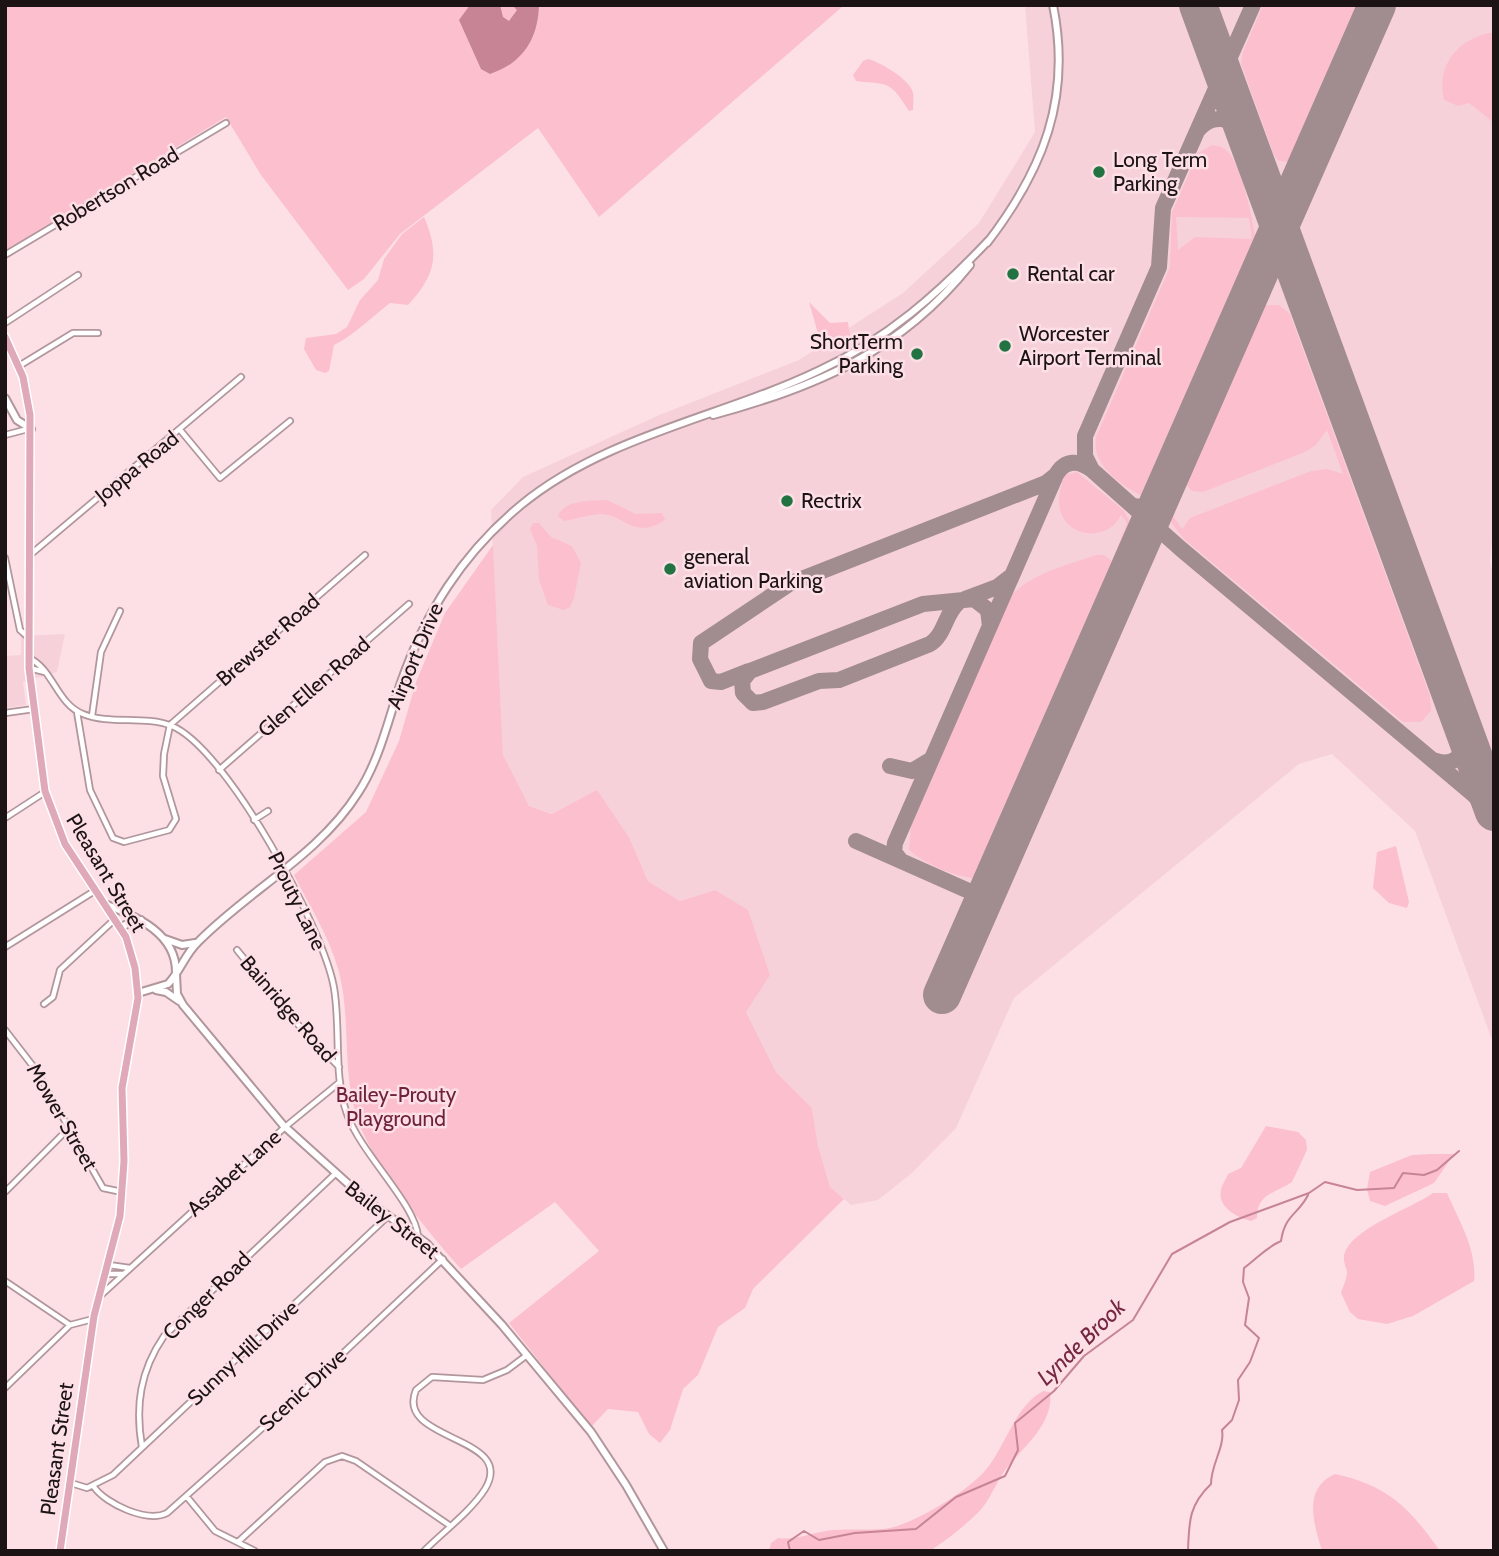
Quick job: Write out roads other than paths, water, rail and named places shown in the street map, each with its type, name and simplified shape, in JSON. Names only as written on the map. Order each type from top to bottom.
[{"type":"main road","name":"Airport Drive","points":[[156,990],[168,984],[197,943],[333,824],[360,790],[375,759],[420,634],[462,563],[500,523],[559,478],[606,454],[817,372],[873,342],[915,310],[989,240],[1024,190],[1047,139],[1059,65],[1053,5]]},
{"type":"main road","name":"Pleasant Street","points":[[5,337],[19,366],[28,395],[31,429],[29,668],[45,791],[65,844],[121,928],[133,959],[138,993],[137,1017],[122,1088],[123,1192],[107,1274],[93,1318],[60,1551]]},
{"type":"main road","points":[[5,398],[17,420],[31,429]]},
{"type":"main road","points":[[107,905],[142,920],[163,938],[182,945],[197,943]]},
{"type":"main road","points":[[121,928],[131,921],[142,920]]},
{"type":"main road","points":[[163,938],[176,965],[176,991],[181,1003]]},
{"type":"main road","points":[[138,993],[156,990]]},
{"type":"main road","name":"Bailey Street","points":[[156,990],[166,992],[181,1003],[285,1127],[335,1174],[443,1259],[527,1354],[597,1442],[664,1551]]},
{"type":"street","name":"Robertson Road","points":[[5,255],[226,123]]},
{"type":"street","points":[[5,323],[78,275]]},
{"type":"street","points":[[19,366],[73,333],[98,332]]},
{"type":"street","name":"Joppa Road","points":[[30,555],[174,433],[181,432],[241,377]]},
{"type":"street","points":[[181,432],[220,478],[290,421]]},
{"type":"street","points":[[5,435],[31,429]]},
{"type":"street","name":"Brewster Road","points":[[170,725],[365,555]]},
{"type":"street","points":[[5,558],[20,630],[29,637]]},
{"type":"street","name":"Glen Ellen Road","points":[[219,770],[408,604]]},
{"type":"street","points":[[92,716],[101,652],[121,611]]},
{"type":"street","name":"Prouty Lane","points":[[29,658],[39,663],[59,693],[77,711],[92,716],[170,725],[197,744],[254,820],[313,928],[329,969],[334,988],[340,1082],[347,1113],[357,1136],[412,1214],[418,1237]]},
{"type":"street","points":[[29,668],[45,672]]},
{"type":"street","points":[[5,713],[34,709]]},
{"type":"street","points":[[77,711],[92,795],[111,835],[120,842],[167,831],[175,824],[176,814],[163,776],[170,725]]},
{"type":"street","points":[[5,818],[45,791]]},
{"type":"street","points":[[254,820],[268,811]]},
{"type":"street","points":[[5,947],[96,890]]},
{"type":"street","points":[[44,1004],[53,997],[60,970],[116,918]]},
{"type":"street","name":"Bainridge Road","points":[[237,950],[301,1028],[340,1068]]},
{"type":"street","name":"Mower Street","points":[[5,1030],[36,1070],[103,1188],[123,1192]]},
{"type":"street","name":"Assabet Lane","points":[[99,1296],[285,1127],[340,1082]]},
{"type":"street","points":[[5,1192],[69,1128]]},
{"type":"street","name":"Conger Road","points":[[142,1447],[138,1399],[147,1365],[164,1336],[335,1174]]},
{"type":"street","points":[[5,1178],[11,1186]]},
{"type":"street","name":"Sunny Hill Drive","points":[[94,1487],[113,1475],[389,1215]]},
{"type":"street","name":"Scenic Drive","points":[[94,1487],[102,1497],[114,1503],[133,1511],[160,1516],[187,1497],[443,1259]]},
{"type":"street","points":[[109,1265],[131,1268]]},
{"type":"street","points":[[107,1274],[125,1273]]},
{"type":"street","points":[[7,1284],[70,1325]]},
{"type":"street","points":[[5,1388],[70,1325],[93,1318]]},
{"type":"street","points":[[424,1551],[485,1490],[489,1469],[478,1452],[420,1422],[412,1406],[415,1390],[424,1381],[436,1377],[466,1381],[490,1378],[507,1370],[527,1354]]},
{"type":"street","points":[[239,1541],[325,1462],[342,1456],[356,1461],[449,1525]]},
{"type":"street","points":[[71,1483],[87,1488],[94,1487]]},
{"type":"street","points":[[187,1497],[215,1531],[255,1551]]},
{"type":"waterway","name":"Lynde Brook","points":[[790,1551],[788,1542],[804,1531],[819,1540],[855,1533],[916,1529],[956,1497],[1005,1476],[1018,1450],[1015,1423],[1054,1391],[1084,1356],[1133,1320],[1172,1254],[1230,1222],[1309,1193],[1325,1182],[1357,1190],[1394,1188],[1403,1173],[1424,1175],[1437,1170],[1459,1151]]},
{"type":"waterway","points":[[1188,1551],[1194,1507],[1211,1484],[1222,1443],[1222,1430],[1232,1420],[1239,1400],[1238,1380],[1250,1362],[1259,1338],[1245,1325],[1249,1298],[1243,1282],[1244,1268],[1281,1241],[1286,1225],[1308,1195]]},
{"type":"place","name":"Long Term Parking","points":[[1099,172]]},
{"type":"place","name":"Rental car","points":[[1013,274]]},
{"type":"place","name":"Worcester Airport Terminal","points":[[1005,346]]},
{"type":"place","name":"ShortTerm Parking","points":[[917,354]]},
{"type":"place","name":"Rectrix","points":[[787,501]]},
{"type":"place","name":"general aviation Parking","points":[[670,569]]},
{"type":"park label","name":"Bailey-Prouty Playground","points":[[396,1107]]}]
